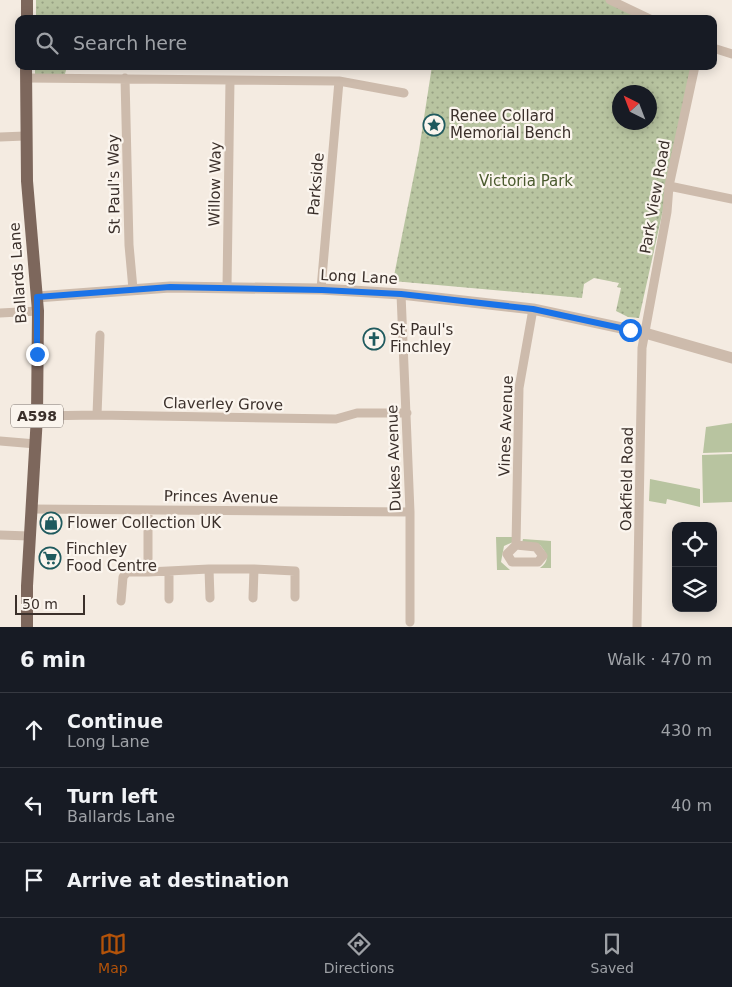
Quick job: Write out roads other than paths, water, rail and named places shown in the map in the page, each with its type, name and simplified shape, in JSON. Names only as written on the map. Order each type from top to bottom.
[{"type":"main road","points":[[27,0],[27,15]]},
{"type":"main road","name":"Ballards Lane","points":[[26,72],[25,136],[38,310],[37,416],[27,627]]},
{"type":"street","points":[[610,0],[642,15]]},
{"type":"street","points":[[717,49],[732,54]]},
{"type":"street","name":"Park View Road","points":[[645,333],[669,186],[694,70]]},
{"type":"street","points":[[26,72],[125,78],[339,81],[404,93]]},
{"type":"street","name":"St Paul's Way","points":[[125,78],[129,245],[134,289]]},
{"type":"street","name":"Willow Way","points":[[227,288],[230,80]]},
{"type":"street","name":"Parkside","points":[[322,290],[339,81]]},
{"type":"street","points":[[0,137],[25,136]]},
{"type":"street","points":[[669,186],[732,199]]},
{"type":"street","name":"Long Lane","points":[[37,297],[134,289],[227,288],[401,294],[533,309],[645,333],[732,358]]},
{"type":"street","name":"Dukes Avenue","points":[[401,294],[410,512],[410,622]]},
{"type":"street","name":"Vines Avenue","points":[[516,545],[519,388],[533,309]]},
{"type":"street","points":[[0,314],[38,310]]},
{"type":"street","name":"Oakfield Road","points":[[637,627],[642,348],[645,333]]},
{"type":"street","points":[[97,415],[100,335]]},
{"type":"street","name":"Claverley Grove","points":[[37,416],[97,415],[336,419],[357,413],[407,413]]},
{"type":"street","points":[[0,441],[36,444]]},
{"type":"street","name":"Princes Avenue","points":[[32,510],[410,512]]},
{"type":"street","points":[[148,510],[148,572]]},
{"type":"street","points":[[0,535],[30,536]]},
{"type":"street","points":[[121,601],[123,576],[127,572],[169,572],[209,569],[295,571],[295,597]]},
{"type":"street","points":[[209,569],[210,598]]},
{"type":"street","points":[[253,598],[254,569]]},
{"type":"street","points":[[169,572],[169,599]]},
{"type":"place","name":"Renee Collard Memorial Bench","points":[[434,125]]},
{"type":"place","name":"St Paul's Finchley","points":[[374,339]]},
{"type":"place","name":"Flower Collection UK","points":[[51,523]]},
{"type":"place","name":"Finchley Food Centre","points":[[50,558]]},
{"type":"park label","name":"Victoria Park","points":[[526,181]]}]
